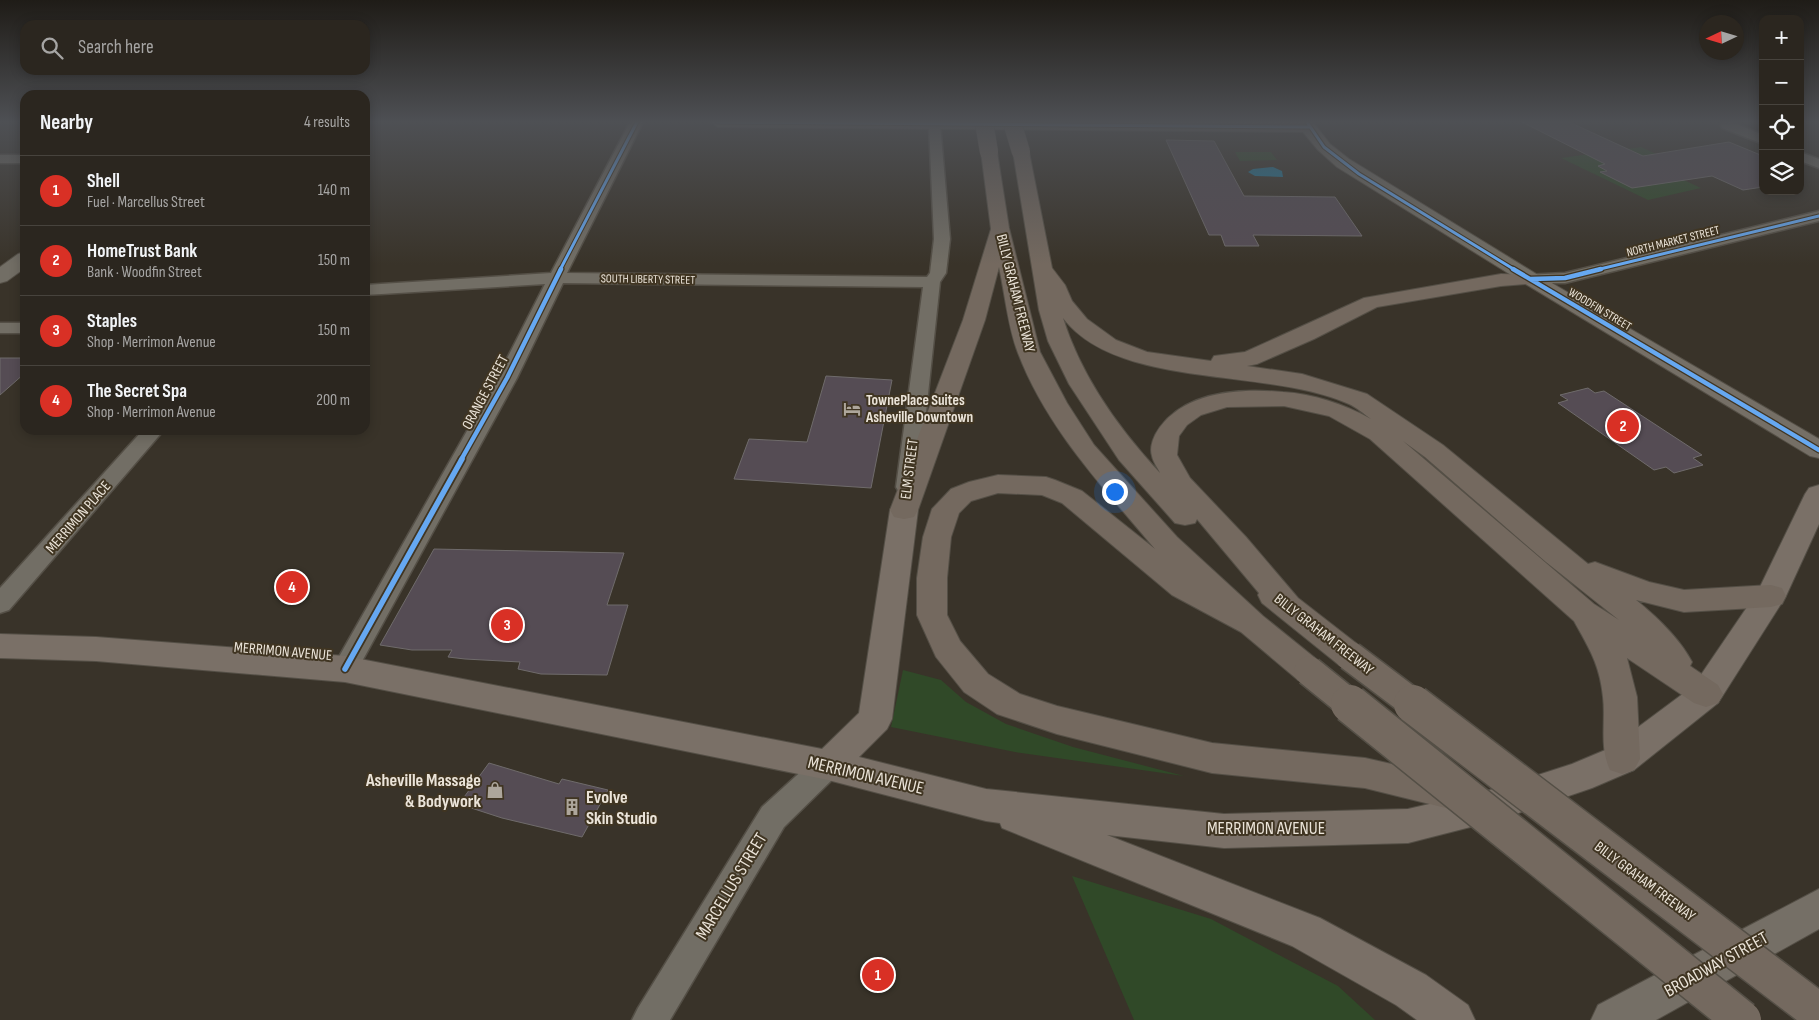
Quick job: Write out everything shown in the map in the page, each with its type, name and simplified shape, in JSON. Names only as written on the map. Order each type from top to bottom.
[{"type":"highway","name":"BILLY GRAHAM FREEWAY","points":[[992,170],[1000,228],[1029,352],[1055,403],[1085,450],[1167,544],[1252,624],[1742,1020]]},
{"type":"highway","name":"BILLY GRAHAM FREEWAY","points":[[1024,170],[1050,310],[1059,341],[1081,384],[1128,454],[1191,522],[1287,606],[1350,656],[1819,1013]]},
{"type":"highway","points":[[904,510],[974,320],[1000,228]]},
{"type":"highway","points":[[1044,271],[1055,285],[1062,302],[1079,324],[1108,345],[1144,358],[1302,381],[1358,399],[1434,452],[1556,555],[1636,617],[1706,694]]},
{"type":"highway","points":[[1186,364],[1249,359],[1371,302],[1500,280],[1531,279]]},
{"type":"highway","points":[[1287,606],[1236,544],[1179,483],[1164,455],[1166,436],[1178,420],[1192,410],[1225,400],[1257,399],[1284,400],[1337,410],[1379,434],[1584,612],[1706,694]]},
{"type":"highway","points":[[1252,624],[1183,587],[1072,497],[1046,486],[998,484],[978,488],[961,495],[946,509],[937,536],[932,578],[932,615],[947,648],[976,683],[1010,704],[1057,720],[1212,758],[1365,774],[1498,804]]},
{"type":"highway","points":[[1556,555],[1612,582],[1644,592],[1684,600],[1771,596]]},
{"type":"highway","points":[[1584,612],[1612,659],[1620,697],[1622,759]]},
{"type":"main road","name":"WOODFIN STREET","points":[[1531,279],[1819,450]]},
{"type":"main road","points":[[1706,694],[1771,596],[1819,494]]},
{"type":"main road","name":"ELM STREET","points":[[828,765],[875,719],[904,510]]},
{"type":"main road","name":"MERRIMON AVENUE","points":[[0,646],[96,649],[345,668],[828,765],[986,804],[1224,831],[1408,826],[1498,804],[1579,777],[1622,759],[1706,694]]},
{"type":"main road","points":[[986,804],[1306,932],[1417,1005],[1452,1020]]},
{"type":"main road","name":"BROADWAY STREET","points":[[1613,1020],[1819,908]]},
{"type":"street","name":"ORANGE STREET","points":[[345,668],[507,378],[613,170]]},
{"type":"street","name":"ELM STREET","points":[[904,510],[932,282],[938,273],[942,239],[938,170]]},
{"type":"street","name":"WOODFIN STREET","points":[[1353,170],[1531,279]]},
{"type":"street","name":"NORTH MARKET STREET","points":[[1531,279],[1565,278],[1819,216]]},
{"type":"street","points":[[0,277],[20,262]]},
{"type":"street","name":"SOUTH LIBERTY STREET","points":[[370,290],[557,278],[932,282]]},
{"type":"street","points":[[0,328],[20,328]]},
{"type":"street","name":"MERRIMON PLACE","points":[[0,604],[150,435]]},
{"type":"street","name":"MARCELLUS STREET","points":[[650,1020],[773,817],[828,765]]},
{"type":"green space","points":[[1585,170],[1691,170],[1696,172],[1675,176],[1701,188],[1648,200]]},
{"type":"green space","points":[[903,670],[941,680],[966,702],[1006,724],[1073,747],[1184,776],[1015,752],[891,727]]},
{"type":"green space","points":[[1072,876],[1211,919],[1338,986],[1375,1020],[1134,1020]]},
{"type":"water","points":[[1252,170],[1279,170],[1282,171],[1283,177],[1255,176],[1248,172]]},
{"type":"building","points":[[1179,170],[1230,170],[1244,196],[1335,197],[1362,236],[1253,235],[1259,246],[1225,246],[1221,235],[1209,235]]},
{"type":"building","points":[[1604,170],[1759,170],[1759,188],[1743,190],[1712,176],[1632,188],[1600,172],[1607,171]]},
{"type":"building","points":[[0,358],[20,358],[20,377],[0,395]]},
{"type":"building","name":"TownePlace Suites Asheville Downtown","points":[[826,376],[892,380],[871,488],[734,479],[749,439],[807,442]]},
{"type":"building","points":[[1588,388],[1595,393],[1604,391],[1702,455],[1693,458],[1703,465],[1674,473],[1666,467],[1654,470],[1558,403],[1568,400],[1560,395]]},
{"type":"building","points":[[434,549],[624,553],[607,605],[628,605],[607,675],[541,674],[518,669],[520,662],[448,657],[452,650],[412,650],[380,645]]},
{"type":"building","points":[[489,763],[559,784],[562,779],[608,790],[582,837],[502,818],[459,804]]},
{"type":"cycle path","points":[[345,669],[507,378],[612,170]]},
{"type":"cycle path","points":[[1353,170],[1454,234],[1819,450]]},
{"type":"cycle path","points":[[1531,279],[1565,278],[1819,216]]},
{"type":"place","name":"TownePlace Suites Asheville Downtown","points":[[852,409]]},
{"type":"place","name":"HomeTrust Bank","points":[[1623,426]]},
{"type":"place","name":"The Secret Spa","points":[[292,587]]},
{"type":"place","name":"Staples","points":[[507,625]]},
{"type":"place","name":"Asheville Massage & Bodywork","points":[[495,790]]},
{"type":"place","name":"Evolve Skin Studio","points":[[572,807]]},
{"type":"place","name":"Shell","points":[[878,975]]}]
